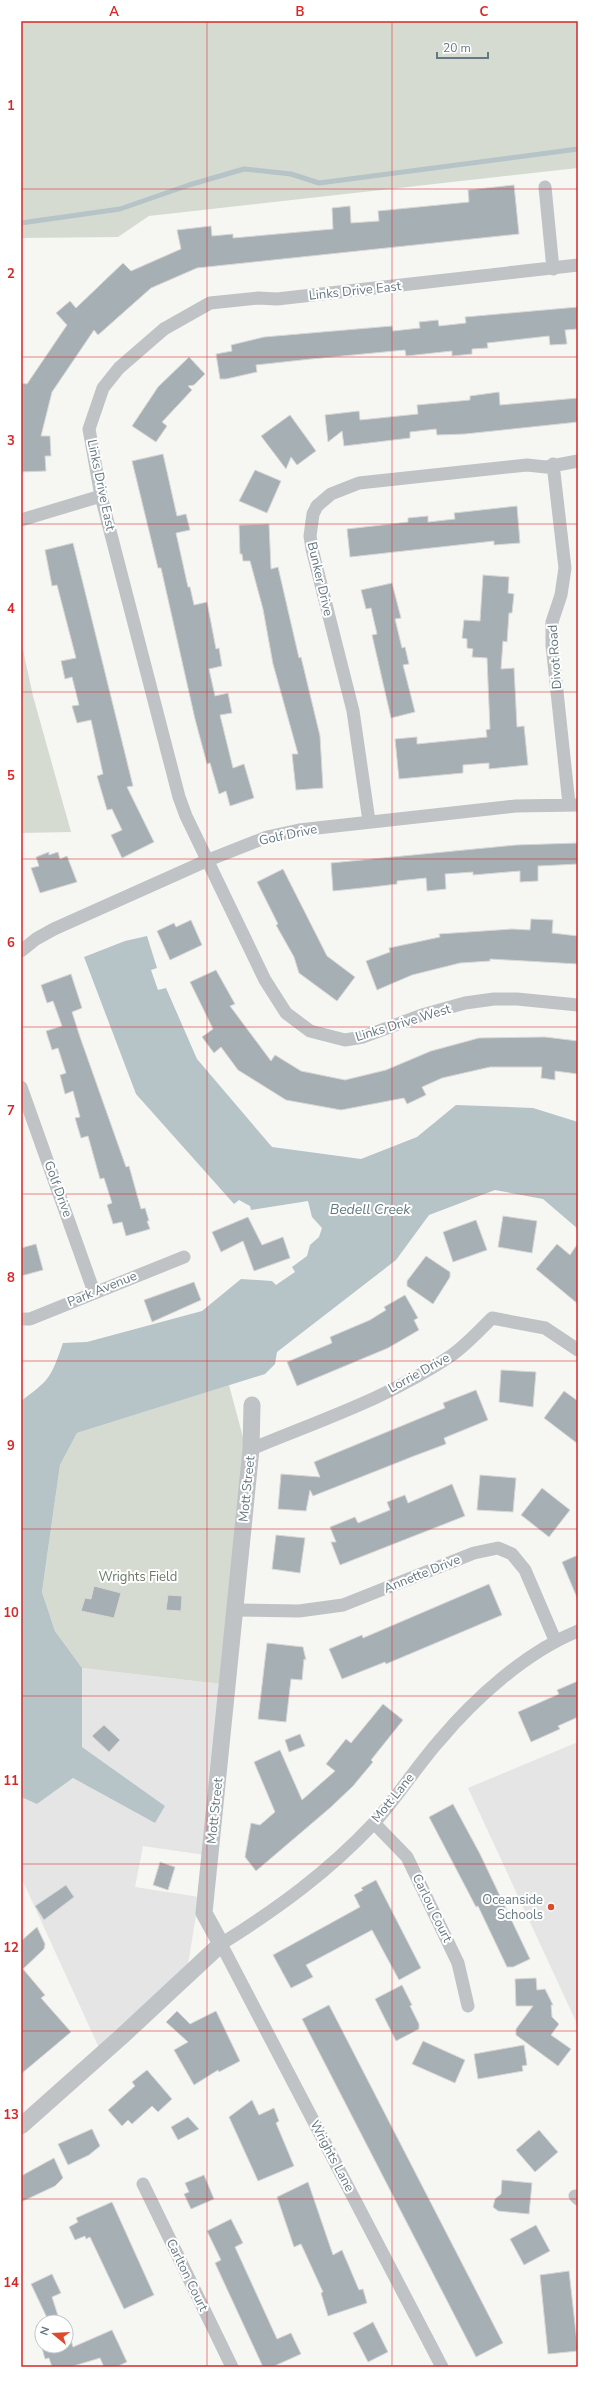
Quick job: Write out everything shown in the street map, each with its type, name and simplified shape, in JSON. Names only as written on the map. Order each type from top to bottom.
[{"type":"street","points":[[545,187],[553,270]]},
{"type":"street","name":"Links Drive East","points":[[206,861],[179,797],[101,496],[89,429],[103,388],[119,368],[164,329],[210,303],[258,298],[277,299],[553,270],[578,265]]},
{"type":"street","name":"Bunker Drive","points":[[369,821],[353,711],[312,549],[310,536],[313,514],[318,506],[331,494],[359,483],[527,465],[546,466],[578,461]]},
{"type":"street","name":"Divot Road","points":[[553,464],[565,568],[561,596],[552,622],[552,645],[574,804]]},
{"type":"street","points":[[21,520],[101,496]]},
{"type":"street","name":"Golf Drive","points":[[21,951],[36,939],[54,929],[206,861],[268,837],[299,830],[369,821],[516,806],[574,804]]},
{"type":"street","name":"Links Drive West","points":[[206,861],[265,980],[286,1013],[310,1031],[345,1040],[363,1037],[422,1015],[465,1003],[494,999],[517,999],[578,1004]]},
{"type":"street","name":"Golf Drive","points":[[21,1087],[27,1120],[94,1292]]},
{"type":"street","name":"Park Avenue","points":[[21,1319],[30,1319],[184,1257]]},
{"type":"street","name":"Lorrie Drive","points":[[251,1449],[390,1390],[428,1370],[453,1354],[492,1318],[545,1328],[578,1350]]},
{"type":"street","name":"Mott Street","points":[[221,1944],[204,1913],[251,1449],[252,1405]]},
{"type":"street","name":"Annette Drive","points":[[235,1610],[299,1611],[343,1605],[474,1553],[498,1548],[512,1554],[525,1570],[555,1640]]},
{"type":"street","name":"Mott Lane","points":[[221,1944],[295,1895],[330,1866],[374,1823],[439,1740],[487,1690],[555,1640],[578,1631]]},
{"type":"street","name":"Carlou Court","points":[[374,1823],[407,1857],[458,1963],[468,2006]]},
{"type":"street","points":[[21,2126],[120,2038],[221,1944]]},
{"type":"street","name":"Wrights Lane","points":[[221,1944],[442,2367]]},
{"type":"street","name":"Carlton Court","points":[[143,2184],[232,2367]]},
{"type":"shaded area","points":[[82,1668],[221,1684],[205,1855],[143,1846],[135,1887],[199,1897],[188,1964],[100,2050],[21,1877],[21,1797],[37,1804],[73,1778],[155,1823],[165,1806],[82,1747]]},
{"type":"shaded area","name":"Oceanside Schools","points":[[578,1742],[578,2026],[468,1788]]},
{"type":"green space","points":[[21,21],[578,21],[578,168],[149,216],[118,237],[21,238]]},
{"type":"green space","points":[[21,641],[33,696],[71,832],[21,833]]},
{"type":"green space","name":"Wrights Field","points":[[229,1385],[244,1441],[221,1684],[82,1668],[55,1631],[42,1592],[60,1465],[77,1433]]},
{"type":"water","name":"Bedell Creek","points":[[147,936],[157,968],[151,970],[158,990],[166,988],[197,1059],[272,1147],[361,1159],[417,1137],[456,1105],[533,1108],[578,1122],[578,1229],[543,1199],[495,1190],[429,1215],[396,1260],[277,1352],[275,1364],[265,1374],[77,1433],[60,1465],[42,1592],[55,1631],[82,1668],[82,1747],[165,1806],[155,1823],[73,1778],[37,1804],[21,1797],[21,1401],[38,1388],[48,1377],[52,1371],[63,1343],[87,1342],[202,1311],[241,1279],[272,1281],[276,1285],[295,1272],[292,1267],[307,1256],[310,1245],[319,1237],[322,1228],[312,1217],[308,1201],[251,1210],[250,1206],[239,1200],[234,1204],[136,1094],[84,957],[125,941]]},
{"type":"building","points":[[514,185],[519,234],[197,268],[151,288],[98,335],[94,330],[52,392],[41,436],[50,436],[51,456],[45,456],[46,471],[21,472],[21,383],[27,384],[67,325],[56,313],[70,301],[76,308],[123,263],[131,271],[181,249],[177,230],[211,226],[212,236],[233,234],[233,238],[333,229],[332,208],[350,206],[351,223],[379,221],[378,211],[469,202],[468,190]]},
{"type":"building","points":[[578,307],[578,329],[565,330],[567,344],[550,345],[549,336],[487,343],[488,348],[472,349],[472,354],[452,356],[452,351],[406,356],[405,350],[311,359],[256,365],[257,372],[220,379],[216,354],[232,351],[231,345],[264,337],[392,326],[393,331],[420,328],[419,322],[438,320],[439,326],[466,323],[465,317]]},
{"type":"building","points":[[189,357],[205,374],[194,385],[188,386],[192,390],[162,422],[167,426],[156,442],[132,426],[158,387]]},
{"type":"building","points":[[499,392],[500,405],[578,398],[578,422],[465,434],[437,435],[436,429],[410,432],[410,438],[344,446],[342,431],[328,442],[325,415],[359,411],[360,420],[418,414],[417,405],[470,400],[470,396]]},
{"type":"building","points":[[290,415],[316,451],[297,465],[291,457],[286,469],[261,436]]},
{"type":"building","points":[[163,454],[177,516],[186,514],[190,530],[176,533],[188,587],[190,587],[194,605],[207,602],[216,649],[219,648],[222,666],[209,669],[215,696],[228,693],[232,713],[220,715],[233,768],[244,764],[254,798],[230,806],[226,791],[219,794],[210,763],[207,764],[195,719],[161,568],[158,568],[132,461]]},
{"type":"building","points":[[255,470],[281,481],[267,513],[239,501]]},
{"type":"building","points":[[517,506],[520,543],[494,545],[494,541],[350,557],[347,529],[408,522],[408,518],[428,516],[428,522],[455,519],[454,513]]},
{"type":"building","points":[[269,524],[271,569],[278,567],[299,658],[301,657],[320,736],[323,788],[296,790],[292,754],[298,754],[273,664],[263,609],[250,561],[243,561],[242,554],[240,554],[239,525]]},
{"type":"building","points":[[73,543],[133,786],[127,787],[154,842],[122,858],[111,835],[122,830],[112,809],[107,810],[97,776],[103,774],[91,720],[77,723],[72,706],[79,705],[72,677],[65,679],[61,661],[76,658],[57,585],[52,586],[45,550]]},
{"type":"building","points":[[483,575],[509,577],[508,593],[514,594],[512,613],[509,613],[507,642],[503,641],[501,669],[514,668],[517,727],[524,726],[528,765],[489,769],[489,763],[463,765],[463,773],[399,779],[395,739],[417,737],[417,744],[487,737],[486,730],[490,729],[487,658],[472,657],[473,649],[467,648],[467,639],[462,638],[464,620],[480,621]]},
{"type":"building","points":[[392,583],[401,618],[395,619],[402,648],[405,647],[409,664],[403,665],[415,712],[391,718],[372,635],[377,634],[371,608],[366,609],[361,590]]},
{"type":"building","points":[[578,843],[578,864],[538,866],[538,881],[520,882],[520,871],[473,875],[473,872],[445,874],[446,889],[427,891],[426,878],[397,881],[397,884],[333,891],[331,863],[516,845]]},
{"type":"building","points":[[49,852],[49,855],[58,852],[60,859],[67,856],[77,882],[40,893],[31,868],[39,866],[36,857]]},
{"type":"building","points":[[283,869],[327,956],[355,977],[337,1001],[299,973],[294,957],[276,925],[278,924],[257,882]]},
{"type":"building","points":[[531,919],[553,920],[552,933],[578,936],[578,964],[490,959],[490,961],[460,963],[412,975],[377,990],[366,961],[390,952],[389,948],[440,937],[439,934],[512,929],[530,930]]},
{"type":"building","points":[[191,920],[202,945],[170,960],[157,931],[174,923],[176,927]]},
{"type":"building","points":[[216,970],[235,1004],[230,1006],[271,1061],[275,1055],[301,1071],[345,1080],[386,1070],[431,1051],[479,1038],[545,1037],[578,1041],[578,1074],[555,1071],[555,1080],[541,1078],[542,1067],[490,1067],[442,1078],[422,1087],[426,1095],[407,1104],[404,1098],[341,1110],[286,1100],[238,1070],[221,1047],[214,1053],[202,1037],[213,1029],[190,982]]},
{"type":"building","points":[[71,974],[82,1008],[72,1012],[126,1167],[129,1166],[141,1209],[145,1208],[149,1221],[147,1221],[150,1229],[126,1236],[122,1222],[113,1224],[107,1205],[112,1203],[104,1178],[100,1179],[88,1136],[81,1138],[75,1118],[80,1117],[73,1091],[65,1094],[60,1075],[66,1073],[58,1048],[52,1050],[46,1031],[62,1026],[53,1001],[47,1003],[41,985]]},
{"type":"building","points":[[503,1216],[537,1221],[532,1253],[498,1247]]},
{"type":"building","points":[[248,1217],[262,1245],[283,1237],[290,1258],[254,1271],[243,1241],[221,1252],[212,1232]]},
{"type":"building","points":[[476,1220],[487,1250],[453,1262],[443,1232]]},
{"type":"building","points":[[578,1243],[578,1304],[536,1269],[557,1244],[570,1255]]},
{"type":"building","points":[[36,1244],[43,1270],[21,1276],[21,1248]]},
{"type":"building","points":[[426,1256],[450,1272],[450,1277],[433,1304],[407,1286],[407,1281]]},
{"type":"building","points":[[194,1282],[201,1300],[152,1322],[144,1300]]},
{"type":"building","points":[[405,1295],[418,1318],[414,1320],[419,1330],[388,1348],[297,1386],[287,1362],[332,1343],[330,1337],[370,1320],[386,1310],[384,1307]]},
{"type":"building","points":[[501,1370],[536,1372],[533,1407],[499,1402]]},
{"type":"building","points":[[476,1390],[488,1420],[444,1438],[446,1444],[313,1496],[310,1490],[306,1511],[278,1509],[281,1474],[320,1477],[314,1462],[445,1408],[443,1403]]},
{"type":"building","points":[[564,1391],[578,1401],[578,1444],[544,1418]]},
{"type":"building","points":[[480,1475],[516,1478],[513,1512],[477,1510]]},
{"type":"building","points":[[452,1484],[465,1516],[340,1565],[331,1542],[336,1542],[330,1527],[355,1517],[358,1523],[390,1510],[387,1502],[405,1495],[408,1503]]},
{"type":"building","points":[[542,1488],[570,1510],[549,1537],[521,1515]]},
{"type":"building","points":[[276,1535],[305,1538],[300,1573],[272,1569]]},
{"type":"building","points":[[578,1555],[578,1600],[562,1562]]},
{"type":"building","points":[[489,1584],[502,1615],[386,1664],[385,1662],[342,1679],[329,1649],[362,1635],[363,1638]]},
{"type":"building","points":[[94,1586],[121,1593],[114,1618],[81,1611],[85,1598],[91,1599]]},
{"type":"building","points":[[168,1595],[182,1596],[181,1611],[166,1610]]},
{"type":"building","points":[[267,1643],[303,1647],[306,1660],[304,1659],[302,1680],[291,1679],[286,1722],[258,1719]]},
{"type":"building","points":[[578,1681],[578,1717],[558,1726],[560,1729],[531,1742],[518,1712],[559,1694],[557,1690]]},
{"type":"building","points":[[383,1704],[403,1720],[371,1760],[373,1762],[353,1786],[331,1807],[256,1871],[245,1857],[251,1823],[260,1825],[275,1812],[254,1762],[280,1750],[302,1800],[335,1771],[326,1764],[346,1739],[351,1743]]},
{"type":"building","points":[[104,1725],[120,1740],[109,1752],[92,1736]]},
{"type":"building","points":[[300,1734],[305,1746],[289,1752],[285,1740]]},
{"type":"building","points":[[453,1804],[480,1854],[530,1959],[513,1967],[507,1967],[478,1906],[476,1907],[429,1817]]},
{"type":"building","points":[[160,1862],[175,1867],[168,1890],[153,1885]]},
{"type":"building","points":[[376,1880],[421,1968],[399,1980],[372,1930],[306,1965],[313,1977],[291,1988],[273,1955],[360,1907],[354,1895],[363,1890],[361,1888]]},
{"type":"building","points":[[66,1885],[74,1897],[44,1920],[35,1906]]},
{"type":"building","points":[[37,1927],[45,1944],[44,1949],[23,1969],[45,1995],[41,1998],[71,2032],[21,2074],[21,1941]]},
{"type":"building","points":[[536,1978],[537,1990],[545,1989],[553,2005],[551,2005],[552,2017],[559,2024],[551,2035],[571,2049],[558,2066],[516,2035],[516,2029],[533,2006],[516,2006],[515,1979]]},
{"type":"building","points":[[402,1985],[412,2005],[410,2006],[419,2024],[419,2029],[396,2041],[375,1999]]},
{"type":"building","points":[[329,2005],[503,2343],[476,2357],[302,2019]]},
{"type":"building","points":[[177,2011],[190,2024],[216,2011],[240,2061],[219,2072],[218,2070],[194,2085],[174,2050],[188,2042],[166,2022]]},
{"type":"building","points":[[423,2041],[465,2060],[455,2083],[412,2064]]},
{"type":"building","points":[[524,2045],[527,2065],[522,2066],[523,2071],[478,2079],[474,2054]]},
{"type":"building","points":[[147,2070],[172,2099],[158,2112],[152,2106],[132,2124],[128,2120],[122,2126],[108,2110],[135,2086],[132,2082]]},
{"type":"building","points":[[252,2100],[259,2115],[274,2108],[279,2121],[276,2123],[294,2166],[258,2181],[229,2117]]},
{"type":"building","points":[[188,2117],[199,2129],[178,2140],[171,2127]]},
{"type":"building","points":[[92,2129],[100,2146],[89,2155],[68,2165],[58,2144]]},
{"type":"building","points":[[539,2130],[558,2152],[535,2172],[516,2150]]},
{"type":"building","points":[[54,2158],[63,2178],[55,2186],[21,2202],[21,2176]]},
{"type":"building","points":[[204,2175],[214,2199],[191,2209],[184,2194],[189,2192],[185,2183]]},
{"type":"building","points":[[502,2180],[532,2183],[529,2214],[498,2211],[493,2207],[495,2199],[501,2194]]},
{"type":"building","points":[[308,2182],[333,2255],[342,2250],[359,2290],[363,2289],[367,2303],[328,2316],[321,2293],[323,2292],[301,2244],[294,2247],[277,2197]]},
{"type":"building","points":[[112,2202],[154,2295],[124,2309],[90,2237],[86,2239],[85,2236],[75,2240],[69,2227],[78,2222],[76,2218]]},
{"type":"building","points":[[231,2219],[243,2243],[235,2247],[277,2339],[291,2333],[301,2354],[272,2367],[263,2367],[215,2263],[221,2260],[207,2231]]},
{"type":"building","points":[[536,2225],[550,2251],[524,2265],[510,2239]]},
{"type":"building","points":[[569,2271],[578,2351],[548,2354],[540,2275]]},
{"type":"building","points":[[52,2274],[61,2293],[52,2297],[57,2314],[45,2314],[31,2284]]},
{"type":"building","points":[[373,2322],[388,2352],[368,2362],[353,2333]]},
{"type":"building","points":[[112,2330],[127,2362],[116,2367],[104,2367],[100,2358],[70,2367],[52,2367],[49,2358],[45,2359],[44,2354],[74,2354],[74,2347]]},
{"type":"waterway","points":[[21,223],[120,209],[189,185],[244,169],[291,174],[319,183],[578,149]]},
{"type":"place","name":"Oceanside Schools","points":[[551,1907]]}]
